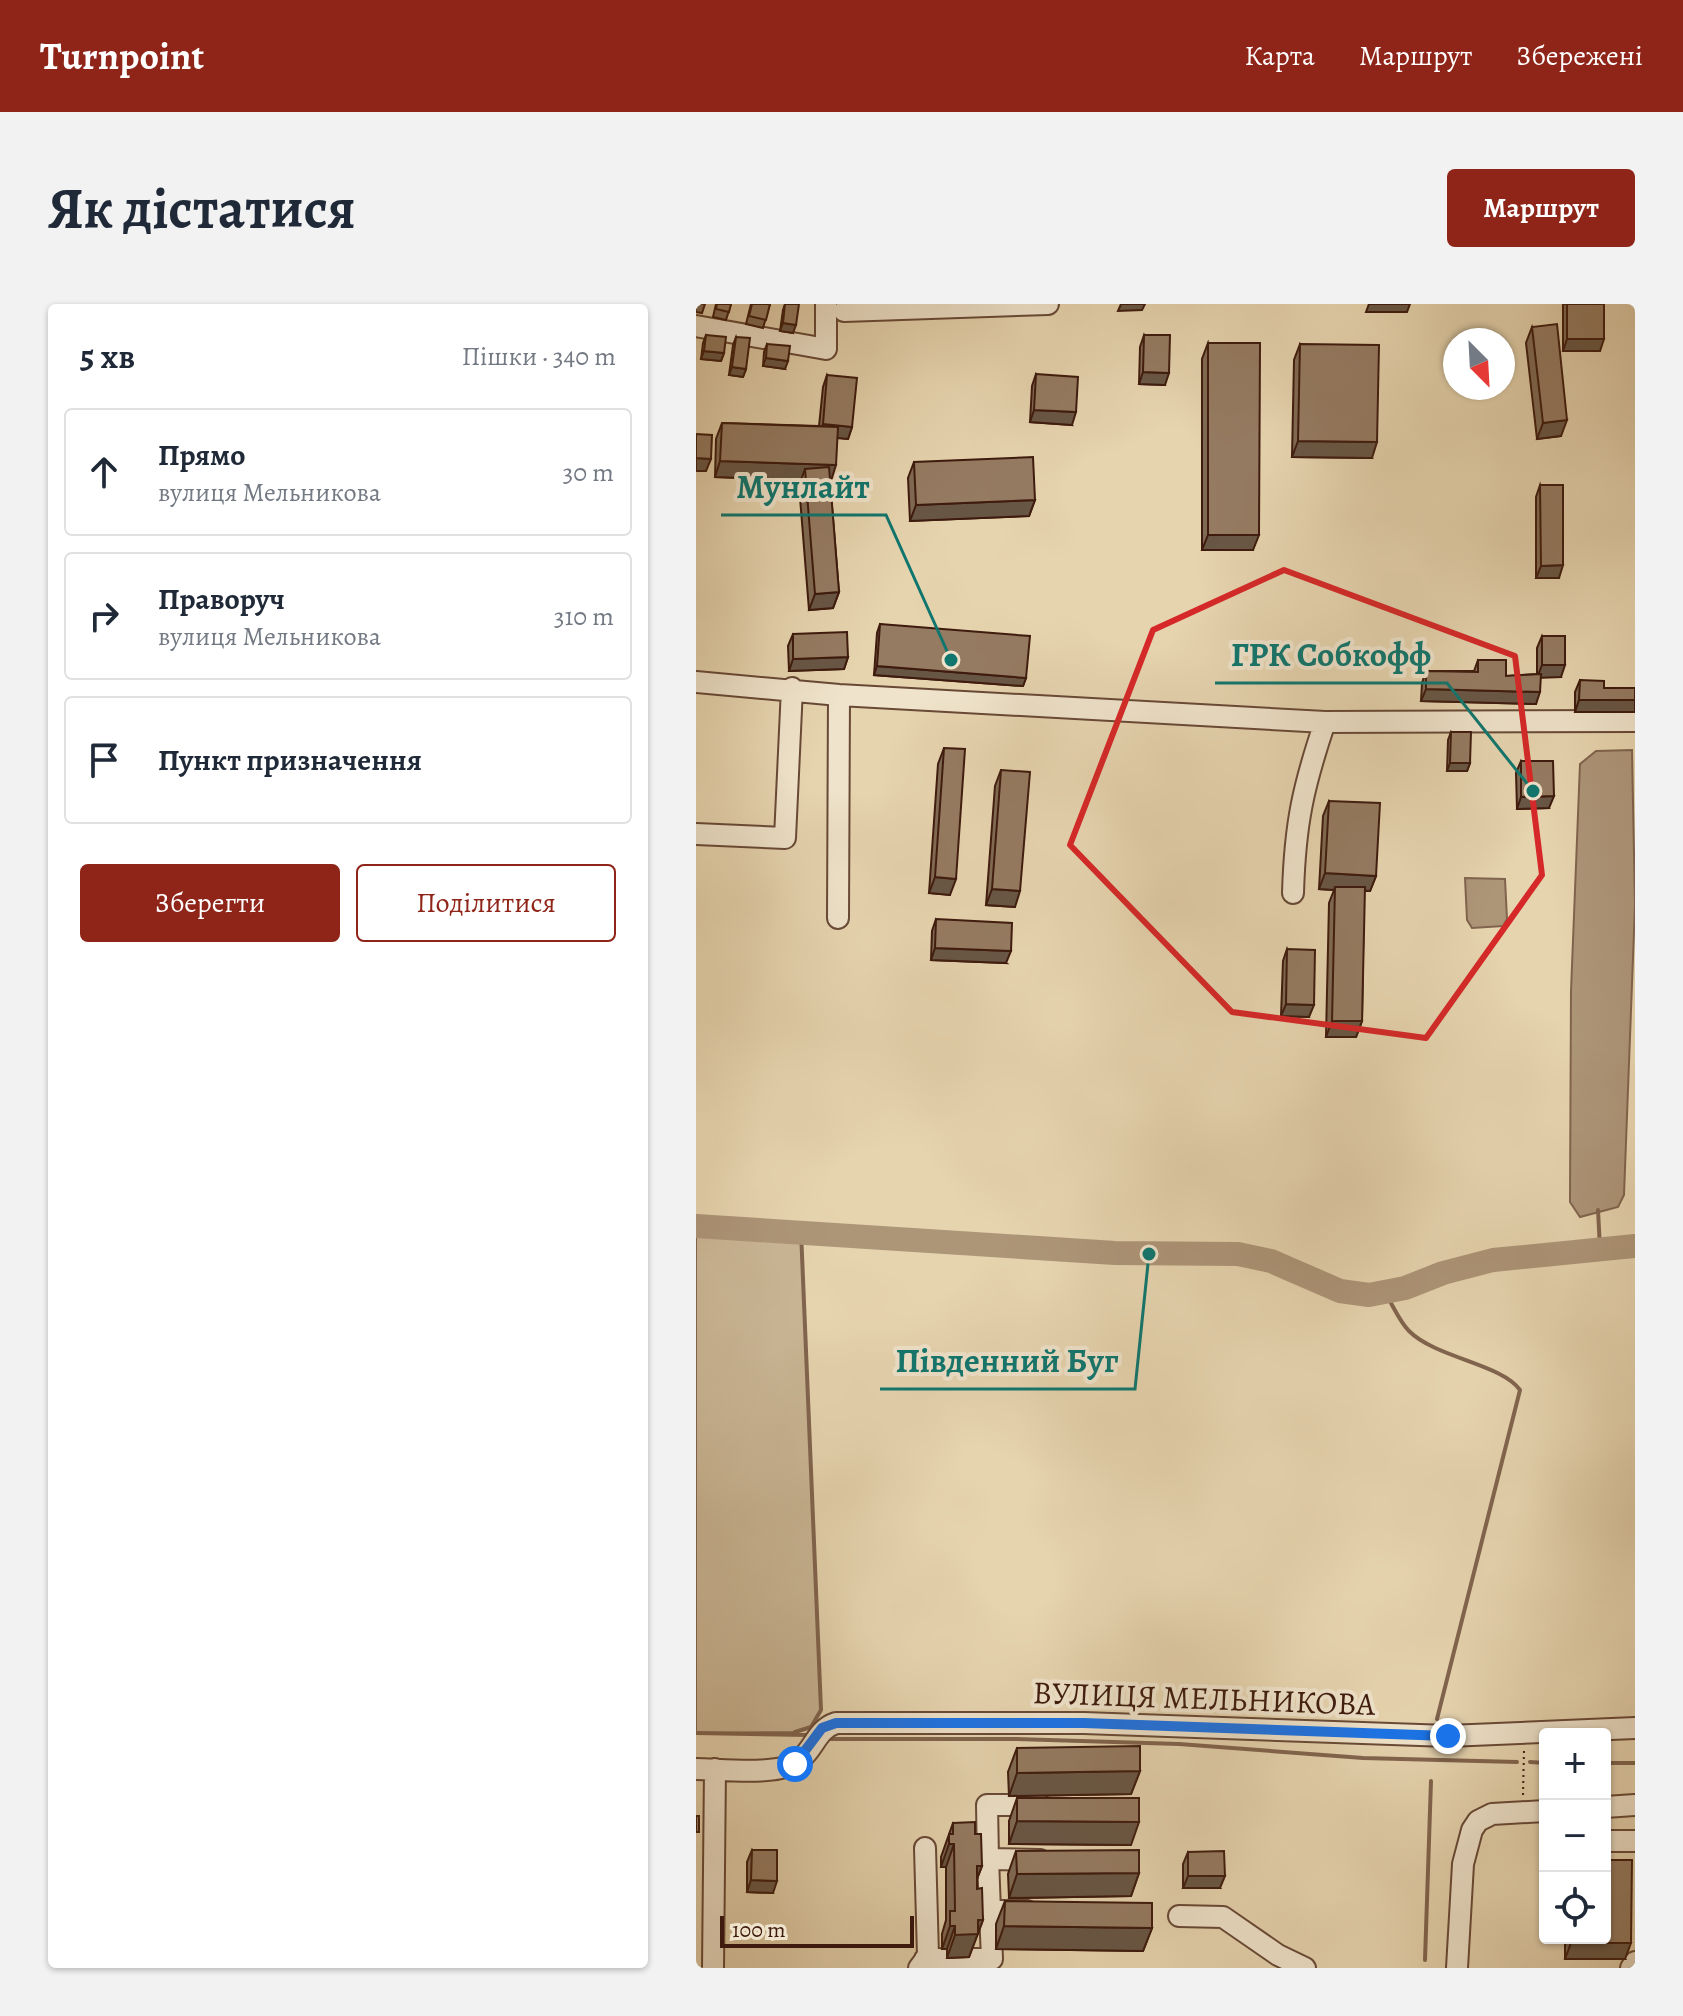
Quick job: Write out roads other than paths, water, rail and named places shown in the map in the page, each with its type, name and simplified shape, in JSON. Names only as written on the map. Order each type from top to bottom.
[{"type":"street","points":[[696,326],[826,349],[835,307],[1048,304]]},
{"type":"street","points":[[696,682],[792,688],[839,695],[1325,722],[1635,721]]},
{"type":"street","points":[[696,834],[785,838],[792,688]]},
{"type":"street","points":[[838,918],[839,695]]},
{"type":"street","points":[[1293,893],[1295,831],[1301,796],[1325,722]]},
{"type":"street","name":"ВУЛИЦЯ МЕЛЬНИКОВА","points":[[706,1769],[775,1769],[795,1764],[822,1728],[836,1723],[1084,1723],[1448,1736],[1635,1728]]},
{"type":"street","points":[[706,1769],[713,1968]]},
{"type":"street","points":[[925,1848],[922,1964],[992,1959],[987,1805],[1059,1805]]},
{"type":"street","points":[[1611,1807],[1635,1805]]},
{"type":"street","points":[[1457,1968],[1463,1864],[1472,1830],[1478,1821],[1492,1814],[1539,1811]]},
{"type":"street","points":[[1611,1841],[1635,1841]]},
{"type":"street","points":[[988,1859],[1065,1860]]},
{"type":"street","points":[[990,1911],[1052,1911]]},
{"type":"street","points":[[1179,1916],[1223,1917],[1278,1955],[1305,1968]]},
{"type":"street","points":[[1631,1968],[1635,1962]]},
{"type":"waterway","points":[[1598,1210],[1600,1248]]},
{"type":"waterway","points":[[696,1226],[1115,1253],[1238,1254],[1271,1261],[1340,1291],[1369,1295],[1405,1288],[1443,1273],[1493,1260],[1635,1246]]},
{"type":"waterway","points":[[795,1732],[811,1727],[821,1710],[801,1231]]},
{"type":"waterway","points":[[1385,1293],[1405,1327],[1421,1340],[1499,1374],[1520,1390],[1437,1719]]},
{"type":"waterway","points":[[696,1733],[809,1735]]},
{"type":"waterway","points":[[826,1739],[1014,1739],[1179,1744],[1363,1758],[1517,1762]]},
{"type":"waterway","points":[[1530,1762],[1539,1763]]},
{"type":"waterway","points":[[1611,1763],[1635,1763]]},
{"type":"waterway","points":[[1425,1960],[1431,1781]]},
{"type":"place","name":"Мунлайт","points":[[951,660]]},
{"type":"place","name":"ГРК Собкофф","points":[[1533,791]]},
{"type":"place","name":"Південний Буг","points":[[1149,1254]]}]
